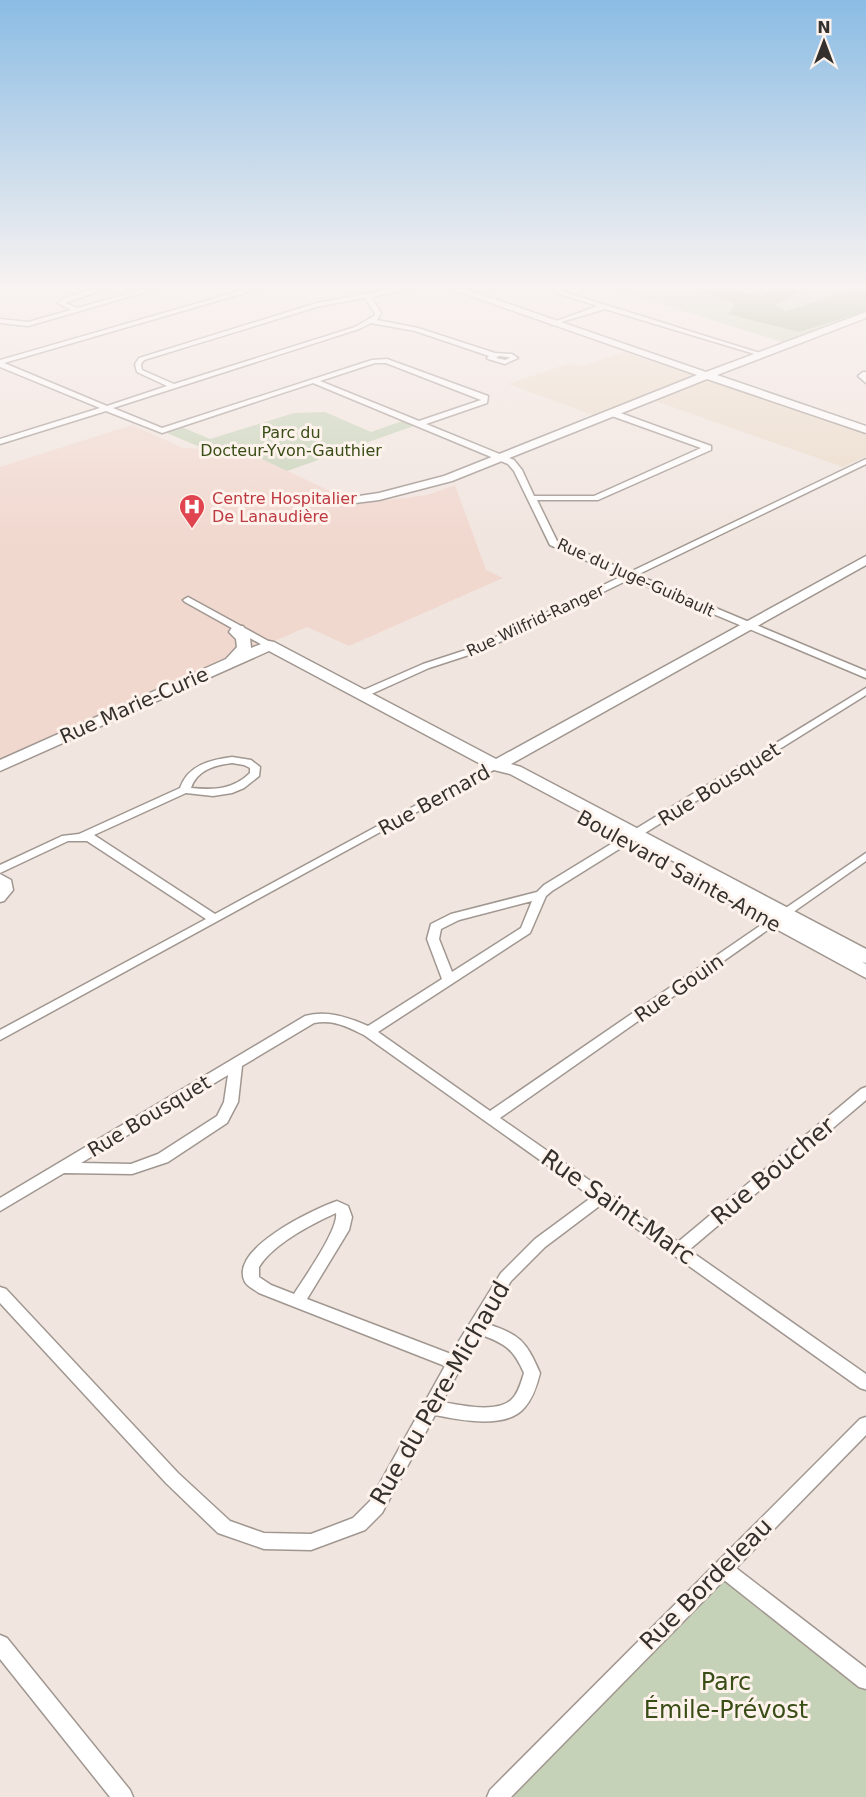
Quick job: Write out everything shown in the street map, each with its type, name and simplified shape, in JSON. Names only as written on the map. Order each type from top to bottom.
[{"type":"street","points":[[23,373],[162,431],[338,373]]},
{"type":"street","points":[[143,373],[173,386]]},
{"type":"street","points":[[0,442],[215,373]]},
{"type":"street","points":[[418,373],[485,398],[484,401],[419,424]]},
{"type":"street","points":[[699,373],[866,430]]},
{"type":"street","points":[[343,502],[409,490],[504,458],[711,373]]},
{"type":"street","points":[[866,374],[862,376],[866,381]]},
{"type":"street","name":"Rue du Juge-Guibault","points":[[314,381],[504,458],[518,470],[553,543],[866,675]]},
{"type":"street","points":[[530,498],[596,498],[708,448],[612,413]]},
{"type":"street","name":"Rue Wilfrid-Ranger","points":[[363,694],[426,666],[478,649],[866,460]]},
{"type":"street","name":"Rue Bernard","points":[[0,1036],[496,766],[866,560]]},
{"type":"street","name":"Boulevard Sainte-Anne","points":[[188,600],[496,766],[503,776],[631,838],[779,918],[866,972]]},
{"type":"street","points":[[226,664],[244,648],[243,637],[236,632],[238,628]]},
{"type":"street","name":"Rue Marie-Curie","points":[[0,766],[269,645]]},
{"type":"street","points":[[226,664],[270,657],[317,670]]},
{"type":"street","name":"Rue Bousquet","points":[[449,981],[433,939],[435,927],[455,917],[541,895],[866,691]]},
{"type":"street","points":[[0,869],[66,838],[83,836],[185,790],[205,793],[226,791],[251,779],[255,774],[255,767],[247,762],[232,760],[215,762],[194,774],[187,782],[185,790]]},
{"type":"street","points":[[83,836],[95,840],[215,919]]},
{"type":"street","name":"Rue Gouin","points":[[490,1118],[866,856]]},
{"type":"street","points":[[0,878],[7,883],[7,890],[0,898]]},
{"type":"street","points":[[369,1032],[526,930],[541,895]]},
{"type":"street","name":"Boulevard Sainte-Anne","points":[[779,918],[866,957]]},
{"type":"street","name":"Rue Bousquet","points":[[0,1205],[310,1019],[322,1016],[339,1018],[369,1032]]},
{"type":"street","name":"Rue Saint-Marc","points":[[369,1032],[866,1383]]},
{"type":"street","name":"Rue Bousquet","points":[[62,1168],[132,1169],[163,1158],[222,1119],[231,1102],[236,1063]]},
{"type":"street","name":"Rue Boucher","points":[[679,1250],[866,1092]]},
{"type":"street","name":"Rue du Père-Michaud","points":[[0,1293],[171,1478],[224,1527],[253,1538],[277,1543],[311,1542],[359,1524],[376,1507],[433,1407],[474,1326],[506,1276],[540,1243],[572,1222],[602,1197]]},
{"type":"street","points":[[298,1301],[341,1230],[345,1217],[343,1210],[337,1207],[320,1213],[273,1244],[250,1268],[252,1280],[265,1289],[456,1363]]},
{"type":"street","points":[[433,1407],[465,1414],[498,1413],[515,1408],[525,1393],[532,1373],[520,1347],[515,1341],[474,1326]]},
{"type":"street","name":"Rue Bordeleau","points":[[497,1797],[866,1424]]},
{"type":"street","points":[[722,1568],[866,1680]]},
{"type":"street","points":[[0,1644],[123,1797]]},
{"type":"shaded area","points":[[541,373],[686,373],[866,433],[866,456],[843,467],[644,397],[593,415],[508,384]]},
{"type":"shaded area","points":[[132,425],[183,448],[245,451],[345,498],[348,505],[427,495],[455,485],[486,570],[503,578],[349,646],[307,627],[0,760],[0,467]]},
{"type":"green space","name":"Parc du Docteur-Yvon-Gauthier","points":[[325,412],[371,432],[408,419],[419,424],[287,471],[245,451],[205,449],[162,431],[179,426],[210,439],[294,413]]},
{"type":"green space","name":"Parc Émile-Prévost","points":[[719,1558],[866,1680],[866,1797],[488,1797]]},
{"type":"place","name":"Centre Hospitalier De Lanaudière","points":[[192,530]]}]
